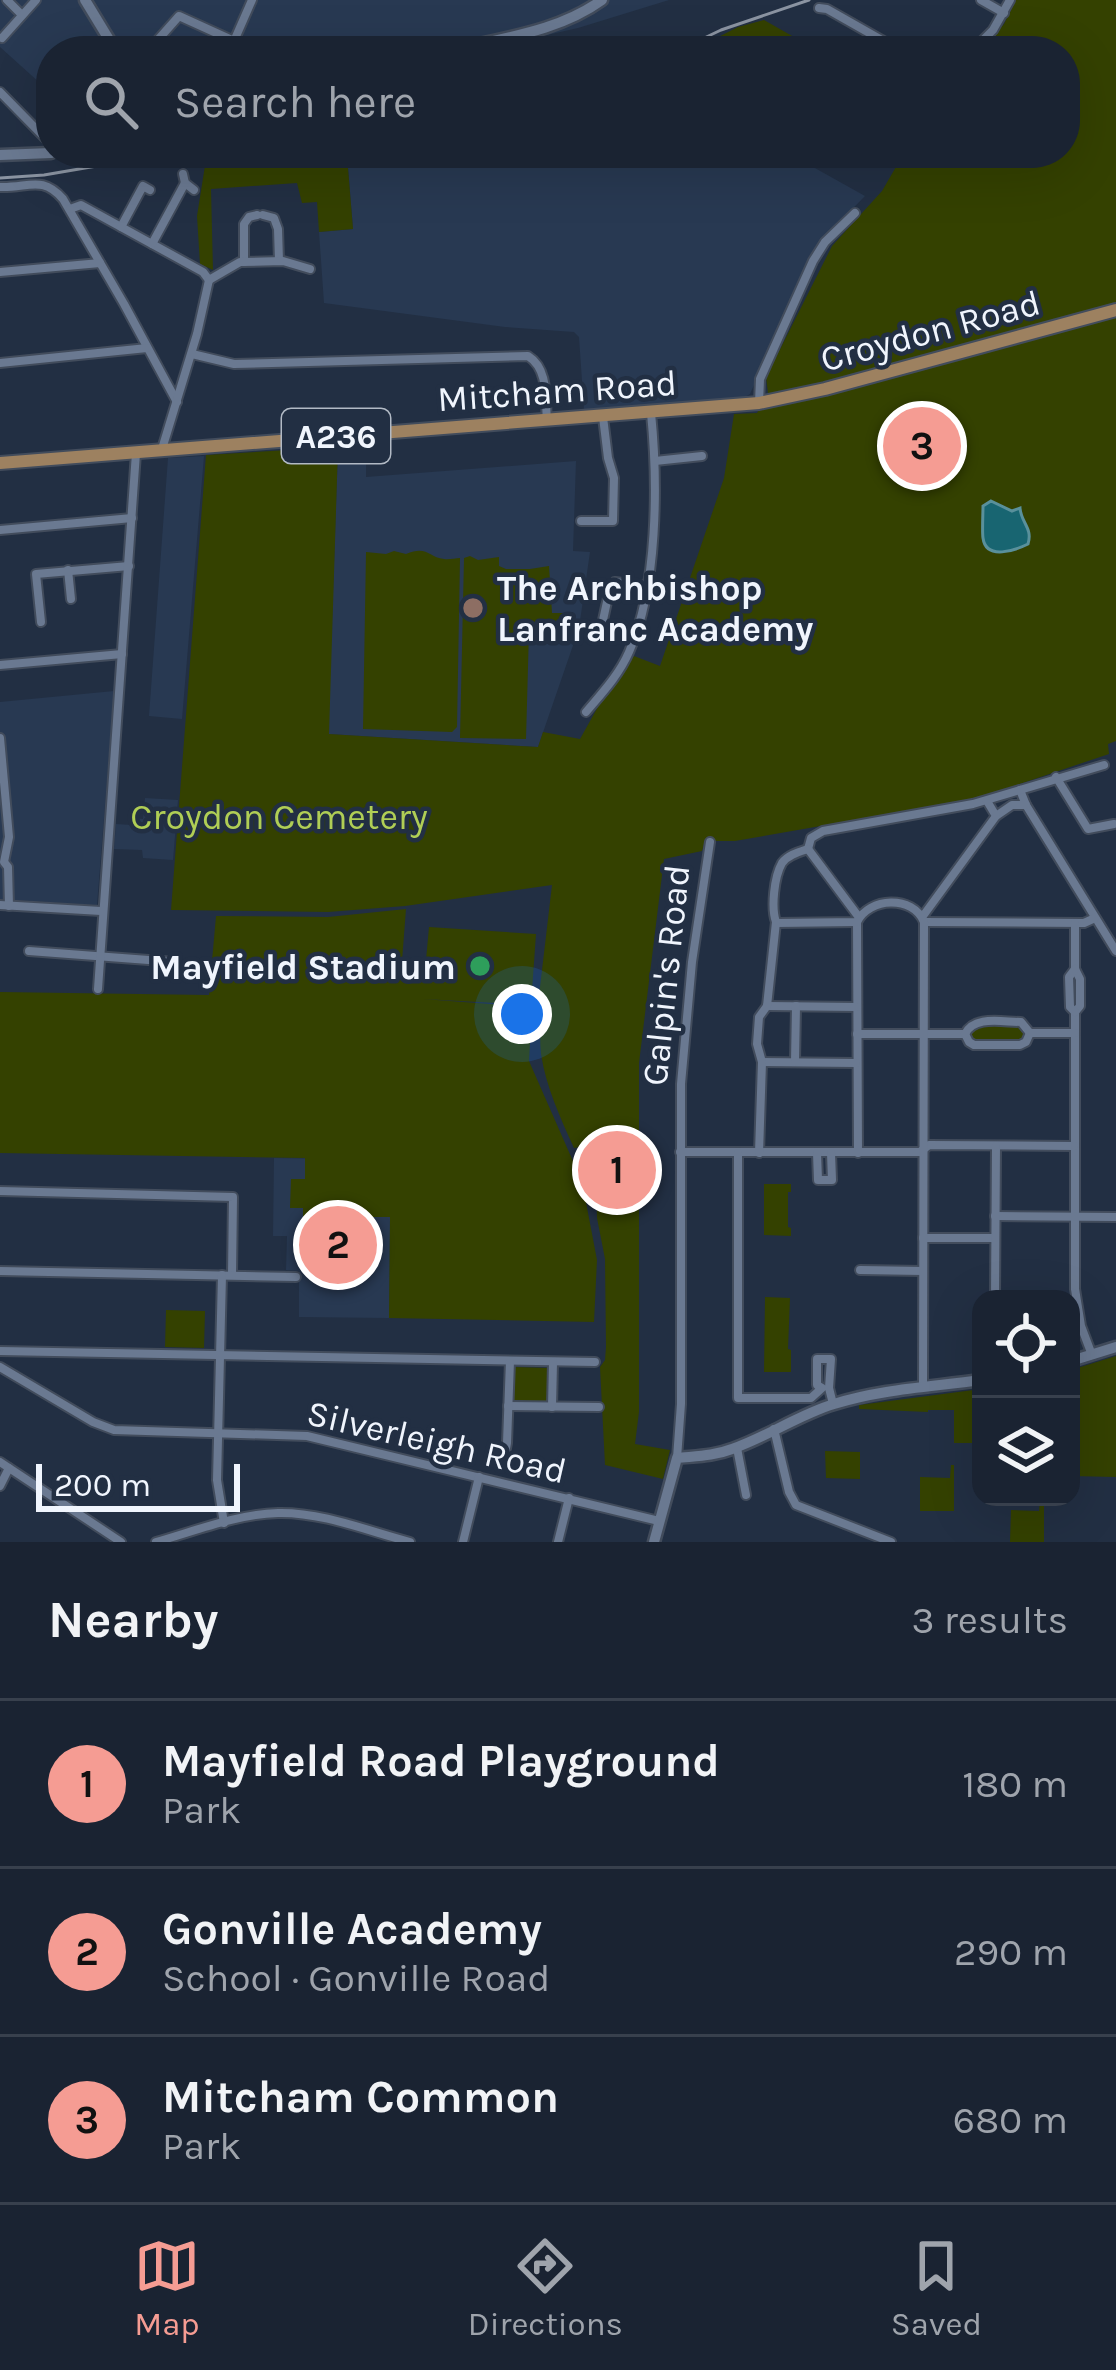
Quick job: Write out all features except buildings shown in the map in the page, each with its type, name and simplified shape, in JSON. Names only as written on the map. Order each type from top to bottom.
[{"type":"main road","name":"Croydon Road","points":[[759,404],[1116,310]]},
{"type":"main road","name":"Mitcham Road","points":[[0,463],[759,404]]},
{"type":"street","points":[[7,0],[22,15]]},
{"type":"street","points":[[2,38],[36,0]]},
{"type":"street","points":[[85,0],[107,36]]},
{"type":"street","points":[[236,36],[252,0]]},
{"type":"street","points":[[510,36],[558,24],[602,0]]},
{"type":"street","points":[[980,0],[1004,13]]},
{"type":"street","points":[[989,36],[1010,0]]},
{"type":"street","points":[[819,8],[875,36]]},
{"type":"street","points":[[161,36],[179,16],[223,36]]},
{"type":"street","points":[[0,92],[36,129]]},
{"type":"street","points":[[0,155],[36,147]]},
{"type":"street","points":[[152,244],[188,182]]},
{"type":"street","points":[[0,188],[45,184],[53,188],[70,209],[177,402]]},
{"type":"street","points":[[122,227],[143,186],[150,190]]},
{"type":"street","points":[[70,209],[81,205],[205,273],[209,280],[162,449]]},
{"type":"street","points":[[237,212],[246,220]]},
{"type":"street","points":[[759,404],[760,379],[813,261],[855,213]]},
{"type":"street","points":[[244,262],[242,228],[246,220],[260,215],[277,215],[279,261]]},
{"type":"street","points":[[209,280],[244,262],[279,261],[310,269]]},
{"type":"street","points":[[0,272],[100,263]]},
{"type":"street","points":[[0,363],[147,348]]},
{"type":"street","points":[[192,354],[234,364],[528,356],[542,370],[547,422]]},
{"type":"street","points":[[586,712],[628,656],[638,626],[654,516],[651,413]]},
{"type":"street","points":[[581,521],[613,525],[614,478],[603,418]]},
{"type":"street","points":[[98,988],[136,451]]},
{"type":"street","points":[[655,461],[702,456]]},
{"type":"street","points":[[0,530],[132,518]]},
{"type":"street","points":[[41,622],[44,600],[36,574],[129,566]]},
{"type":"street","points":[[68,570],[71,599]]},
{"type":"street","points":[[599,634],[615,582],[646,586]]},
{"type":"street","points":[[0,665],[122,655]]},
{"type":"street","points":[[0,738],[9,837],[4,905],[101,911]]},
{"type":"street","points":[[808,849],[819,832],[987,801],[1104,764]]},
{"type":"street","points":[[1056,777],[1088,829],[1114,824]]},
{"type":"street","points":[[1020,790],[1116,951]]},
{"type":"street","points":[[987,801],[996,816]]},
{"type":"street","points":[[923,1387],[923,919],[996,816],[1012,805],[1026,805]]},
{"type":"street","name":"Galpin's Road","points":[[654,1542],[677,1458],[683,1057],[710,842]]},
{"type":"street","points":[[808,849],[858,919],[858,1153]]},
{"type":"street","points":[[759,1153],[762,1062],[757,1044],[759,1017],[766,1006],[780,867],[787,858],[808,849]]},
{"type":"street","points":[[776,923],[858,919],[871,907],[889,903],[906,905],[923,919],[1075,923],[1095,918]]},
{"type":"street","points":[[1075,923],[1075,969],[1080,979],[1080,1006],[1075,1012],[1076,1298],[1093,1355]]},
{"type":"street","points":[[29,951],[175,962]]},
{"type":"street","points":[[766,1006],[857,1007]]},
{"type":"street","points":[[795,1062],[796,1006]]},
{"type":"street","points":[[964,1034],[977,1022],[1021,1022],[1030,1033]]},
{"type":"street","points":[[1030,1033],[1075,1033]]},
{"type":"street","points":[[964,1034],[974,1045],[1020,1046],[1030,1033]]},
{"type":"street","points":[[857,1034],[964,1034]]},
{"type":"street","points":[[762,1062],[857,1063]]},
{"type":"street","points":[[680,1152],[858,1153],[920,1152],[929,1145],[1074,1146]]},
{"type":"street","points":[[995,1290],[996,1146]]},
{"type":"street","points":[[738,1153],[738,1398],[809,1398],[825,1388],[833,1404]]},
{"type":"street","points":[[817,1153],[818,1180],[832,1180],[831,1153]]},
{"type":"street","points":[[0,1191],[233,1197],[227,1275],[221,1289],[217,1480],[224,1523]]},
{"type":"street","points":[[995,1216],[1116,1216]]},
{"type":"street","points":[[923,1238],[995,1238]]},
{"type":"street","points":[[0,1270],[296,1276]]},
{"type":"street","points":[[860,1270],[923,1271]]},
{"type":"street","points":[[1080,1359],[1116,1347]]},
{"type":"street","points":[[0,1351],[595,1362]]},
{"type":"street","points":[[504,1459],[510,1361]]},
{"type":"street","points":[[552,1407],[553,1362]]},
{"type":"street","name":"Silverleigh Road","points":[[0,1367],[105,1427],[122,1431],[220,1428],[307,1436],[499,1478],[659,1522]]},
{"type":"street","points":[[677,1458],[737,1448],[833,1404],[877,1393],[972,1381]]},
{"type":"street","points":[[508,1406],[599,1408]]},
{"type":"street","points":[[774,1429],[796,1505],[891,1542]]},
{"type":"street","points":[[737,1448],[746,1495]]},
{"type":"street","points":[[0,1486],[4,1465],[121,1542]]},
{"type":"street","points":[[463,1542],[479,1477]]},
{"type":"street","points":[[558,1542],[569,1498]]},
{"type":"street","points":[[156,1542],[284,1513],[318,1518],[375,1538],[410,1542]]},
{"type":"shaded area","points":[[0,0],[669,0],[542,36],[36,36],[36,79],[0,47]]},
{"type":"shaded area","points":[[348,168],[815,168],[865,196],[816,246],[750,394],[584,410],[579,337],[574,332],[324,303],[319,232],[353,229]]},
{"type":"shaded area","name":"The Archbishop Lanfranc Academy","points":[[366,444],[366,477],[576,461],[573,551],[590,552],[579,628],[538,747],[328,734],[338,447]]},
{"type":"shaded area","points":[[204,456],[182,719],[149,716],[168,458]]},
{"type":"shaded area","points":[[991,501],[1012,511],[1020,508],[1028,544],[1002,552],[985,545],[983,506]]},
{"type":"shaded area","points":[[114,691],[97,905],[0,899],[0,702]]},
{"type":"shaded area","points":[[145,798],[178,800],[173,860],[143,858],[142,850],[114,849],[116,824],[131,825],[132,818],[143,819]]},
{"type":"shaded area","points":[[274,1158],[391,1160],[389,1318],[299,1317],[299,1271],[286,1270],[287,1236],[273,1236]]},
{"type":"green space","name":"Croydon Cemetery","points":[[1016,0],[1116,0],[1116,741],[1108,744],[1109,754],[975,799],[735,841],[705,841],[702,851],[664,859],[639,1063],[639,1412],[635,1444],[670,1450],[663,1479],[605,1465],[600,1367],[606,1347],[605,1259],[597,1218],[595,1145],[574,1148],[541,1054],[538,1004],[552,885],[328,912],[171,910],[206,455],[338,447],[329,734],[538,747],[543,732],[580,739],[634,656],[660,666],[724,478],[734,414],[757,413],[768,393],[766,377],[832,246],[882,191],[895,168],[1080,168],[1080,36],[993,36]]},
{"type":"green space","points":[[764,20],[792,36],[720,36]]},
{"type":"green space","points":[[205,168],[348,168],[353,229],[319,232],[317,202],[302,203],[297,183],[211,189],[213,270],[200,264],[197,216]]},
{"type":"green space","points":[[366,552],[460,558],[457,727],[452,732],[363,729]]},
{"type":"green space","points":[[499,557],[499,566],[506,569],[549,566],[552,613],[566,613],[567,623],[562,627],[529,631],[526,739],[460,738],[464,558],[478,560]]},
{"type":"green space","points":[[406,909],[402,961],[426,960],[429,927],[536,934],[531,1005],[423,999],[532,1007],[529,1061],[585,1197],[597,1260],[594,1322],[389,1318],[390,1217],[367,1217],[366,1227],[303,1226],[303,1208],[290,1208],[291,1179],[305,1179],[305,1158],[0,1153],[0,992],[209,995],[216,916],[328,917]]},
{"type":"green space","points":[[976,1025],[1020,1025],[1027,1031],[1023,1042],[977,1043],[969,1037]]},
{"type":"green space","points":[[764,1184],[791,1184],[791,1236],[764,1235]]},
{"type":"green space","points":[[765,1297],[790,1298],[791,1372],[764,1372]]},
{"type":"green space","points":[[166,1310],[205,1311],[204,1348],[165,1347]]},
{"type":"green space","points":[[1116,1356],[1116,1477],[1080,1476],[1080,1367]]},
{"type":"green space","points":[[513,1367],[549,1368],[548,1402],[512,1400]]},
{"type":"green space","points":[[972,1390],[972,1443],[954,1443],[954,1410],[859,1409],[859,1405]]},
{"type":"green space","points":[[825,1451],[860,1452],[860,1479],[826,1478]]},
{"type":"green space","points":[[951,1465],[954,1511],[920,1511],[920,1477],[950,1478]]},
{"type":"green space","points":[[1044,1506],[1044,1542],[1010,1542],[1011,1510],[1039,1511]]},
{"type":"tram line","points":[[708,36],[809,0]]},
{"type":"tram line","points":[[0,178],[85,168]]},
{"type":"place","name":"Mitcham Common","points":[[922,446]]},
{"type":"place","name":"The Archbishop Lanfranc Academy","points":[[473,608]]},
{"type":"place","name":"Mayfield Stadium","points":[[480,966]]},
{"type":"place","name":"Mayfield Road Playground","points":[[617,1170]]},
{"type":"place","name":"Gonville Academy","points":[[338,1245]]}]
